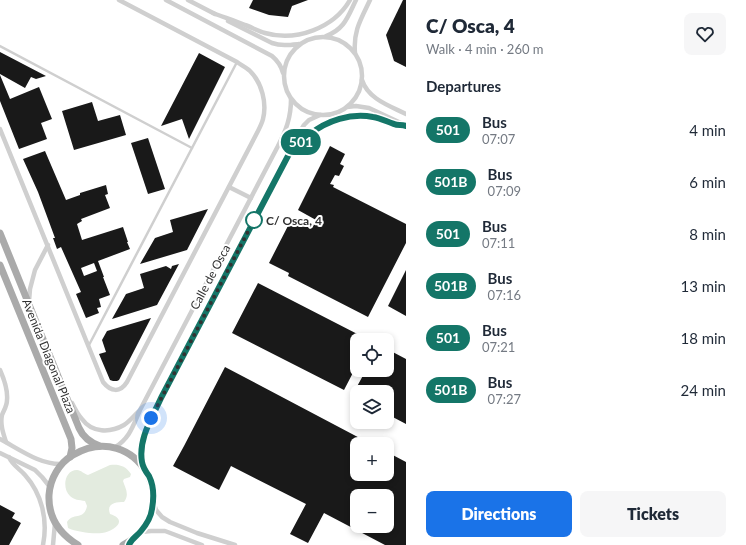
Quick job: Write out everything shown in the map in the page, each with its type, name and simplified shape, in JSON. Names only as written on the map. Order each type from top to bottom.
[{"type":"main road","name":"Avenida Diagonal Plaza","points":[[0,233],[81,432],[94,444],[100,446]]},
{"type":"main road","name":"Avenida Diagonal Plaza","points":[[0,265],[71,439],[72,446],[70,457]]},
{"type":"main road","points":[[78,545],[66,537],[58,528],[52,516],[49,505],[50,488],[55,474],[62,464],[70,457],[79,451],[100,446],[114,448],[130,455],[143,467],[153,488],[152,512],[150,517],[141,532],[128,544]]},
{"type":"street","points":[[0,129],[103,382],[107,387],[114,390],[122,388],[127,382],[258,131],[263,119],[264,106],[263,94],[258,81],[250,70],[119,0]]},
{"type":"street","points":[[166,0],[272,56],[281,66],[286,92],[291,99],[306,112],[320,115],[339,112],[347,107],[360,90],[362,80],[362,70],[355,53],[342,41],[325,36]]},
{"type":"street","points":[[188,0],[272,44],[286,46],[299,44]]},
{"type":"street","points":[[213,13],[264,33],[282,36],[311,31],[324,26],[345,8],[350,0]]},
{"type":"street","points":[[283,75],[284,66],[292,50],[307,39],[325,36],[335,32],[347,19],[356,0]]},
{"type":"street","points":[[355,53],[354,44],[358,25],[370,0]]},
{"type":"street","points":[[362,80],[366,88],[373,96],[406,114]]},
{"type":"street","name":"Calle de Osca","points":[[114,448],[123,442],[127,437],[278,146],[288,124],[291,99]]},
{"type":"street","points":[[347,107],[356,106],[369,108],[405,125]]},
{"type":"street","name":"Calle de Osca","points":[[143,467],[142,447],[146,428],[161,398],[298,135],[308,120],[320,115]]},
{"type":"street","points":[[289,154],[316,130],[338,119],[350,117],[373,117],[395,125],[405,125]]},
{"type":"street","points":[[229,188],[251,198]]},
{"type":"street","name":"Avenida Diagonal Plaza","points":[[29,305],[30,289],[35,270],[48,245]]},
{"type":"street","points":[[0,370],[7,392],[6,407],[1,416],[2,431],[6,442]]},
{"type":"street","points":[[62,386],[82,420],[93,428],[109,431],[117,429],[128,422],[140,410]]},
{"type":"street","points":[[0,439],[43,462],[62,464]]},
{"type":"street","points":[[0,453],[35,470],[50,488]]},
{"type":"street","points":[[9,457],[11,462],[30,482],[40,499],[45,523],[43,545]]},
{"type":"street","points":[[153,500],[156,510],[162,517],[170,522],[197,533],[235,545]]},
{"type":"street","points":[[53,545],[56,523]]},
{"type":"street","points":[[141,532],[159,530],[202,545]]},
{"type":"lane","points":[[0,46],[192,148]]},
{"type":"lane","points":[[88,346],[237,62]]},
{"type":"shaded area","points":[[110,465],[122,466],[131,474],[130,477],[124,479],[123,481],[127,494],[124,502],[112,504],[109,507],[110,514],[116,516],[118,519],[118,525],[107,532],[102,533],[80,532],[68,528],[67,522],[69,519],[81,515],[86,511],[87,506],[85,501],[77,500],[67,493],[65,485],[69,473],[77,470],[88,475]]},
{"type":"building","points":[[253,0],[308,0],[292,6],[288,17],[269,15],[249,8]]},
{"type":"building","points":[[403,0],[406,0],[406,67],[394,61],[386,35]]},
{"type":"building","points":[[0,52],[46,76],[36,79],[31,77],[25,88],[0,74]]},
{"type":"building","points":[[199,53],[225,67],[189,139],[182,119],[161,126]]},
{"type":"building","points":[[0,75],[10,99],[39,87],[52,119],[41,123],[47,139],[19,149],[0,101]]},
{"type":"building","points":[[92,102],[98,121],[120,115],[126,135],[74,150],[62,111]]},
{"type":"building","points":[[148,138],[165,189],[148,194],[131,143]]},
{"type":"building","points":[[330,146],[345,154],[340,164],[344,166],[339,176],[335,175],[330,184],[334,185],[333,187],[406,224],[406,243],[368,317],[288,276],[289,273],[269,263],[292,218],[312,228],[316,220],[298,210]]},
{"type":"building","points":[[45,151],[66,200],[80,195],[80,193],[106,185],[108,194],[105,195],[110,208],[81,219],[82,221],[77,224],[82,240],[123,227],[130,249],[98,261],[110,295],[99,299],[101,307],[97,308],[99,313],[86,318],[76,294],[81,292],[61,247],[57,249],[53,238],[55,238],[38,192],[23,159]],"holes":[[[94,263],[97,271],[84,276],[81,268]]]},
{"type":"building","points":[[208,209],[187,250],[140,264],[155,238],[173,232],[170,220]]},
{"type":"building","points":[[179,264],[157,305],[112,319],[126,294],[144,288],[140,274],[166,266],[171,269],[172,266]]},
{"type":"building","points":[[406,270],[406,316],[388,306]]},
{"type":"building","points":[[258,283],[355,333],[350,333],[351,377],[344,390],[232,333]]},
{"type":"building","points":[[151,318],[119,380],[110,380],[99,354],[106,352],[102,340],[107,331]]},
{"type":"building","points":[[394,353],[406,359],[406,424],[394,418],[394,385],[358,385],[362,377],[394,377]]},
{"type":"building","points":[[225,367],[358,437],[350,437],[350,481],[394,481],[394,456],[406,462],[406,545],[385,545],[362,533],[394,533],[394,489],[350,489],[350,527],[324,513],[308,543],[290,534],[306,504],[231,466],[219,490],[173,466]]},
{"type":"building","points":[[0,505],[15,513],[12,518],[21,523],[9,545],[0,545]]},
{"type":"bus line","name":"501","points":[[129,545],[130,541],[141,532],[152,512],[153,488],[142,462],[142,442],[146,428],[289,154],[309,134],[338,119],[361,116],[373,117],[395,125],[406,126]]},
{"type":"place","name":"C/ Osca, 4","points":[[254,220]]},
{"type":"route","points":[[151,418],[254,220]]}]
